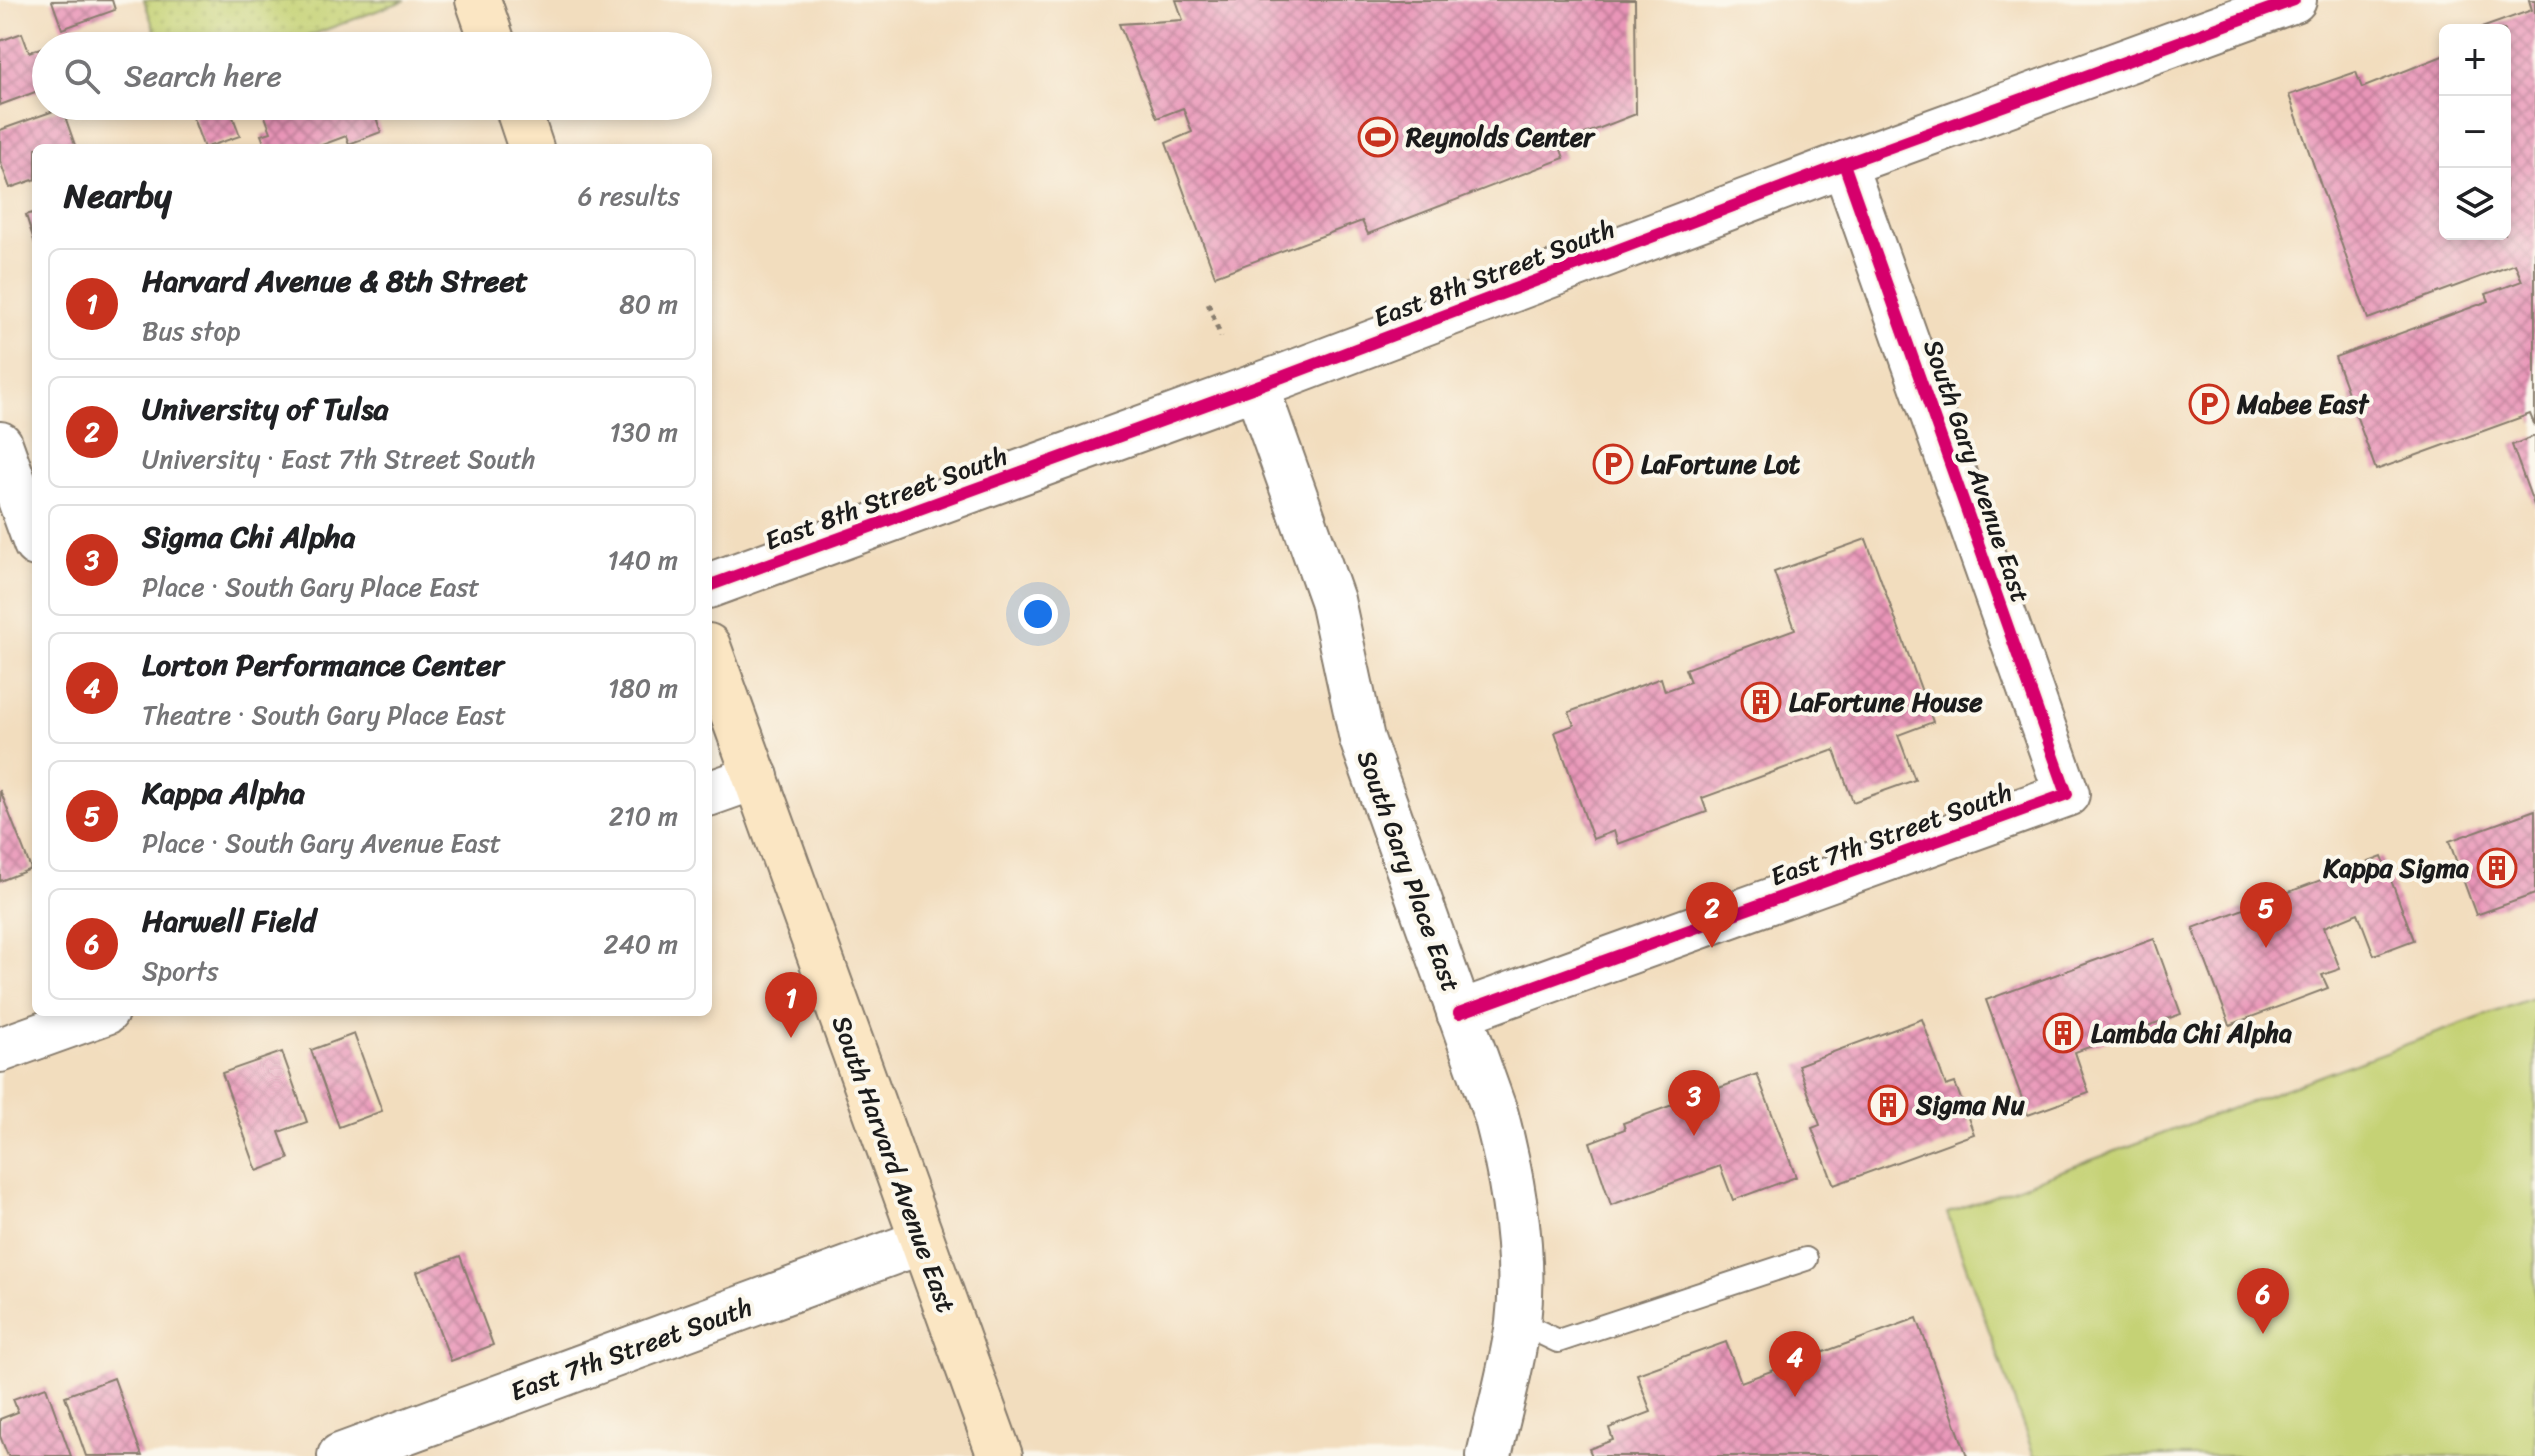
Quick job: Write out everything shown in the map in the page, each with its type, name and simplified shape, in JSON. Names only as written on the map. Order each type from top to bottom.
[{"type":"main road","points":[[478,0],[489,32]]},
{"type":"main road","points":[[522,120],[530,144]]},
{"type":"main road","name":"South Harvard Avenue East","points":[[712,657],[1000,1456]]},
{"type":"street","name":"East 8th Street South","points":[[712,585],[2294,0]]},
{"type":"street","name":"South Gary Avenue East","points":[[1844,164],[2067,794]]},
{"type":"street","name":"South Gary Place East","points":[[1256,386],[1332,600],[1362,739],[1496,1115],[1507,1155],[1519,1261],[1518,1322],[1489,1456]]},
{"type":"street","points":[[0,444],[32,533]]},
{"type":"street","points":[[712,793],[756,777]]},
{"type":"street","name":"East 7th Street South","points":[[1459,1013],[2067,794]]},
{"type":"street","points":[[0,1050],[95,1016]]},
{"type":"street","name":"East 7th Street South","points":[[340,1456],[921,1242]]},
{"type":"lane","points":[[1518,1322],[1558,1341],[1806,1259]]},
{"type":"path","points":[[1208,303],[1221,337]]},
{"type":"green space","points":[[144,0],[406,0],[320,32],[155,32]]},
{"type":"green space","points":[[2535,997],[2535,1456],[2034,1456],[1947,1213]]},
{"type":"building","points":[[112,0],[115,10],[62,29],[52,1]]},
{"type":"building","name":"Reynolds Center","points":[[1176,0],[1635,0],[1636,114],[1559,144],[1564,158],[1368,234],[1362,221],[1215,276],[1166,143],[1192,132],[1183,108],[1157,118],[1119,24],[1183,20]]},
{"type":"building","points":[[2529,0],[2535,0],[2535,426],[2530,414],[2376,470],[2335,357],[2489,301],[2486,294],[2522,281],[2515,264],[2368,319],[2289,95],[2356,72],[2362,88],[2439,57],[2439,240],[2511,240],[2511,24],[2493,24],[2532,10]]},
{"type":"building","points":[[22,33],[29,52],[32,51],[32,93],[0,105],[0,41]]},
{"type":"building","points":[[32,119],[66,120],[75,144],[32,144],[32,180],[10,188],[0,161],[0,130]]},
{"type":"building","points":[[194,120],[234,120],[240,136],[216,144],[203,144]]},
{"type":"building","points":[[266,120],[377,120],[381,132],[349,144],[346,136],[325,144],[264,144],[261,135],[271,132]]},
{"type":"building","points":[[32,213],[32,234],[26,215]]},
{"type":"building","points":[[2535,436],[2535,508],[2512,445]]},
{"type":"building","name":"LaFortune House","points":[[1866,539],[1933,722],[1898,735],[1915,780],[1853,802],[1834,750],[1702,798],[1707,812],[1618,844],[1614,831],[1593,839],[1555,732],[1574,725],[1569,712],[1661,678],[1665,691],[1690,682],[1685,669],[1795,629],[1774,572]]},
{"type":"building","points":[[0,790],[31,869],[0,881]]},
{"type":"building","name":"Kappa Sigma","points":[[2535,810],[2535,894],[2476,915],[2449,841]]},
{"type":"building","points":[[2382,857],[2414,940],[2374,955],[2358,913],[2324,927],[2340,969],[2322,975],[2328,988],[2230,1025],[2193,928]]},
{"type":"building","name":"Lambda Chi Alpha","points":[[2154,939],[2181,1014],[2075,1052],[2089,1093],[2028,1115],[1986,1000]]},
{"type":"building","name":"Sigma Nu","points":[[1922,1019],[1946,1086],[1955,1083],[1974,1134],[1834,1185],[1812,1128],[1820,1125],[1798,1065]]},
{"type":"building","points":[[354,1034],[382,1111],[339,1127],[311,1050]]},
{"type":"building","points":[[282,1052],[307,1122],[279,1132],[289,1159],[257,1171],[222,1073]]},
{"type":"building","points":[[1757,1074],[1796,1177],[1733,1200],[1720,1166],[1611,1205],[1590,1142],[1625,1129],[1623,1123]]},
{"type":"building","points":[[460,1256],[493,1345],[451,1361],[417,1272]]},
{"type":"building","points":[[1917,1318],[1967,1456],[1592,1456],[1589,1449],[1613,1440],[1609,1428],[1651,1412],[1637,1374],[1726,1342],[1741,1382]]},
{"type":"building","points":[[114,1378],[142,1456],[86,1456],[65,1396]]},
{"type":"building","points":[[46,1387],[71,1456],[8,1456],[0,1436],[0,1419],[18,1412],[13,1399]]},
{"type":"cycle path","points":[[712,585],[1282,377],[1844,164],[2294,0]]},
{"type":"cycle path","points":[[1459,1013],[2067,794],[1844,164]]},
{"type":"place","name":"Reynolds Center","points":[[1378,137]]},
{"type":"place","name":"Mabee East","points":[[2209,404]]},
{"type":"place","name":"LaFortune Lot","points":[[1613,464]]},
{"type":"place","name":"LaFortune House","points":[[1761,702]]},
{"type":"place","name":"Kappa Sigma","points":[[2497,868]]},
{"type":"place","name":"University of Tulsa","points":[[1712,948]]},
{"type":"place","name":"Kappa Alpha","points":[[2266,948]]},
{"type":"place","name":"Lambda Chi Alpha","points":[[2063,1033]]},
{"type":"place","name":"Harvard Avenue & 8th Street","points":[[791,1038]]},
{"type":"place","name":"Sigma Nu","points":[[1888,1105]]},
{"type":"place","name":"Sigma Chi Alpha","points":[[1694,1136]]},
{"type":"place","name":"Harwell Field","points":[[2263,1334]]},
{"type":"place","name":"Lorton Performance Center","points":[[1795,1397]]}]
